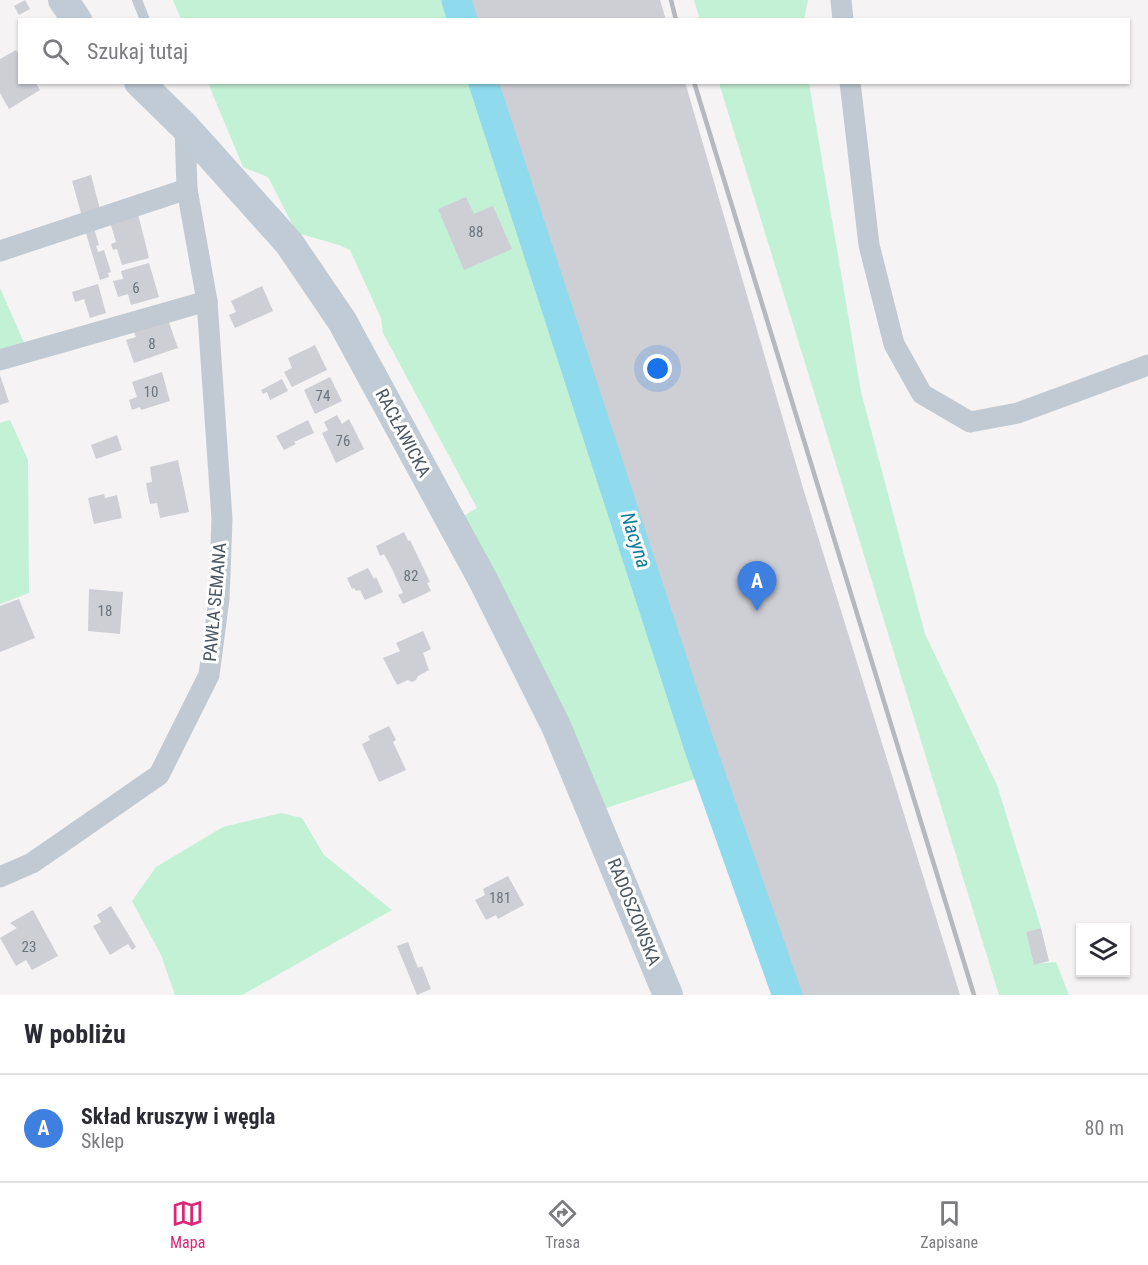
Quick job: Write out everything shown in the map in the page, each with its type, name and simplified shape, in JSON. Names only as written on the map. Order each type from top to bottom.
[{"type":"street","points":[[63,0],[76,18]]},
{"type":"street","points":[[841,0],[843,18]]},
{"type":"street","name":"RACŁAWICKA","points":[[141,84],[185,127],[289,243],[342,321],[488,590],[556,726],[600,828]]},
{"type":"street","points":[[850,84],[869,245],[894,344],[922,394],[970,422],[1018,413],[1148,364]]},
{"type":"street","name":"PAWŁA SEMANA","points":[[0,877],[32,863],[159,775],[209,675],[219,599],[222,519],[207,301],[188,189],[185,127]]},
{"type":"street","points":[[0,251],[188,189]]},
{"type":"street","points":[[0,360],[207,301]]},
{"type":"street","name":"RADOSZOWSKA","points":[[600,828],[668,995]]},
{"type":"lane","points":[[137,0],[144,18]]},
{"type":"green space","points":[[173,0],[455,0],[461,18],[181,18]]},
{"type":"green space","points":[[694,0],[808,0],[804,18],[699,18]]},
{"type":"green space","points":[[208,84],[481,84],[516,192],[603,485],[704,776],[600,810],[457,520],[477,508],[383,333],[381,318],[350,250],[297,233],[268,177],[243,167]]},
{"type":"green space","points":[[719,84],[809,84],[861,392],[925,634],[997,785],[1041,928],[1026,932],[1034,964],[1056,962],[1069,995],[999,995]]},
{"type":"green space","points":[[0,288],[25,345],[0,352]]},
{"type":"green space","points":[[10,420],[28,460],[29,593],[0,604],[0,423]]},
{"type":"green space","points":[[281,813],[302,818],[324,855],[392,910],[242,995],[175,995],[161,955],[132,901],[156,867],[223,827]]},
{"type":"building","points":[[25,0],[30,9],[19,15],[14,6]]},
{"type":"building","points":[[472,0],[660,0],[665,18],[477,18]]},
{"type":"building","points":[[16,50],[18,53],[18,84],[36,84],[40,90],[9,109],[0,93],[0,59]]},
{"type":"building","points":[[500,84],[686,84],[803,488],[960,995],[803,995],[712,734]]},
{"type":"building","points":[[91,175],[100,209],[81,213],[72,181]]},
{"type":"building","points":[[466,197],[474,214],[493,206],[512,249],[464,270],[438,209]]},
{"type":"building","points":[[138,214],[149,258],[122,265],[117,249],[113,250],[111,244],[116,242],[110,222]]},
{"type":"building","points":[[94,228],[99,245],[96,246],[98,252],[104,250],[111,272],[108,273],[109,277],[100,280],[85,230]]},
{"type":"building","points":[[149,263],[159,297],[131,305],[128,294],[118,297],[113,281],[123,279],[121,271]]},
{"type":"building","points":[[98,284],[106,313],[90,318],[84,299],[75,302],[72,292]]},
{"type":"building","points":[[262,286],[273,311],[235,328],[229,315],[236,312],[231,301]]},
{"type":"building","points":[[168,320],[178,348],[134,363],[126,340],[136,337],[134,332]]},
{"type":"building","points":[[315,345],[327,370],[292,387],[284,372],[292,368],[288,358]]},
{"type":"building","points":[[162,372],[170,401],[141,410],[140,407],[132,410],[129,400],[137,397],[132,382]]},
{"type":"building","points":[[0,375],[9,402],[0,405]]},
{"type":"building","points":[[330,377],[342,401],[315,414],[304,390]]},
{"type":"building","points":[[282,379],[288,391],[270,400],[267,392],[263,394],[261,390]]},
{"type":"building","points":[[337,415],[342,424],[349,419],[364,449],[336,463],[322,433],[328,430],[324,422]]},
{"type":"building","points":[[308,420],[314,433],[294,442],[296,444],[284,450],[276,436]]},
{"type":"building","points":[[117,435],[122,450],[96,459],[91,445]]},
{"type":"building","points":[[178,460],[189,512],[160,518],[157,503],[150,504],[148,494],[146,483],[152,482],[150,467]]},
{"type":"building","points":[[104,494],[105,498],[117,495],[122,518],[94,524],[88,498]]},
{"type":"building","points":[[404,532],[430,582],[427,583],[431,591],[403,604],[398,595],[403,593],[392,569],[384,554],[380,556],[376,546]]},
{"type":"building","points":[[368,568],[374,579],[376,577],[383,592],[365,600],[360,590],[352,589],[347,578]]},
{"type":"building","points":[[89,589],[123,592],[120,634],[88,631]]},
{"type":"building","points":[[19,599],[35,638],[0,652],[0,606]]},
{"type":"building","points":[[423,631],[431,649],[423,653],[429,670],[412,682],[408,680],[397,685],[383,658],[400,651],[396,643]]},
{"type":"building","points":[[389,726],[396,740],[393,742],[406,770],[379,782],[362,744],[370,740],[368,736]]},
{"type":"building","points":[[508,876],[524,905],[498,919],[496,915],[486,920],[475,900],[485,895],[483,889]]},
{"type":"building","points":[[111,906],[136,947],[132,950],[128,944],[110,955],[93,926],[101,922],[97,915]]},
{"type":"building","points":[[33,910],[58,956],[32,970],[26,960],[16,966],[0,938],[17,928],[10,923]]},
{"type":"building","points":[[1041,928],[1049,961],[1034,965],[1026,932]]},
{"type":"building","points":[[408,942],[418,968],[422,966],[431,989],[417,995],[397,946]]},
{"type":"waterway","name":"Nacyna","points":[[461,0],[466,18]]},
{"type":"waterway","name":"Nacyna","points":[[489,84],[704,748],[792,995]]},
{"type":"railway","points":[[671,0],[676,18]]},
{"type":"railway","points":[[695,84],[974,995]]},
{"type":"place","name":"Skład kruszyw i węgla","points":[[757,611]]}]
